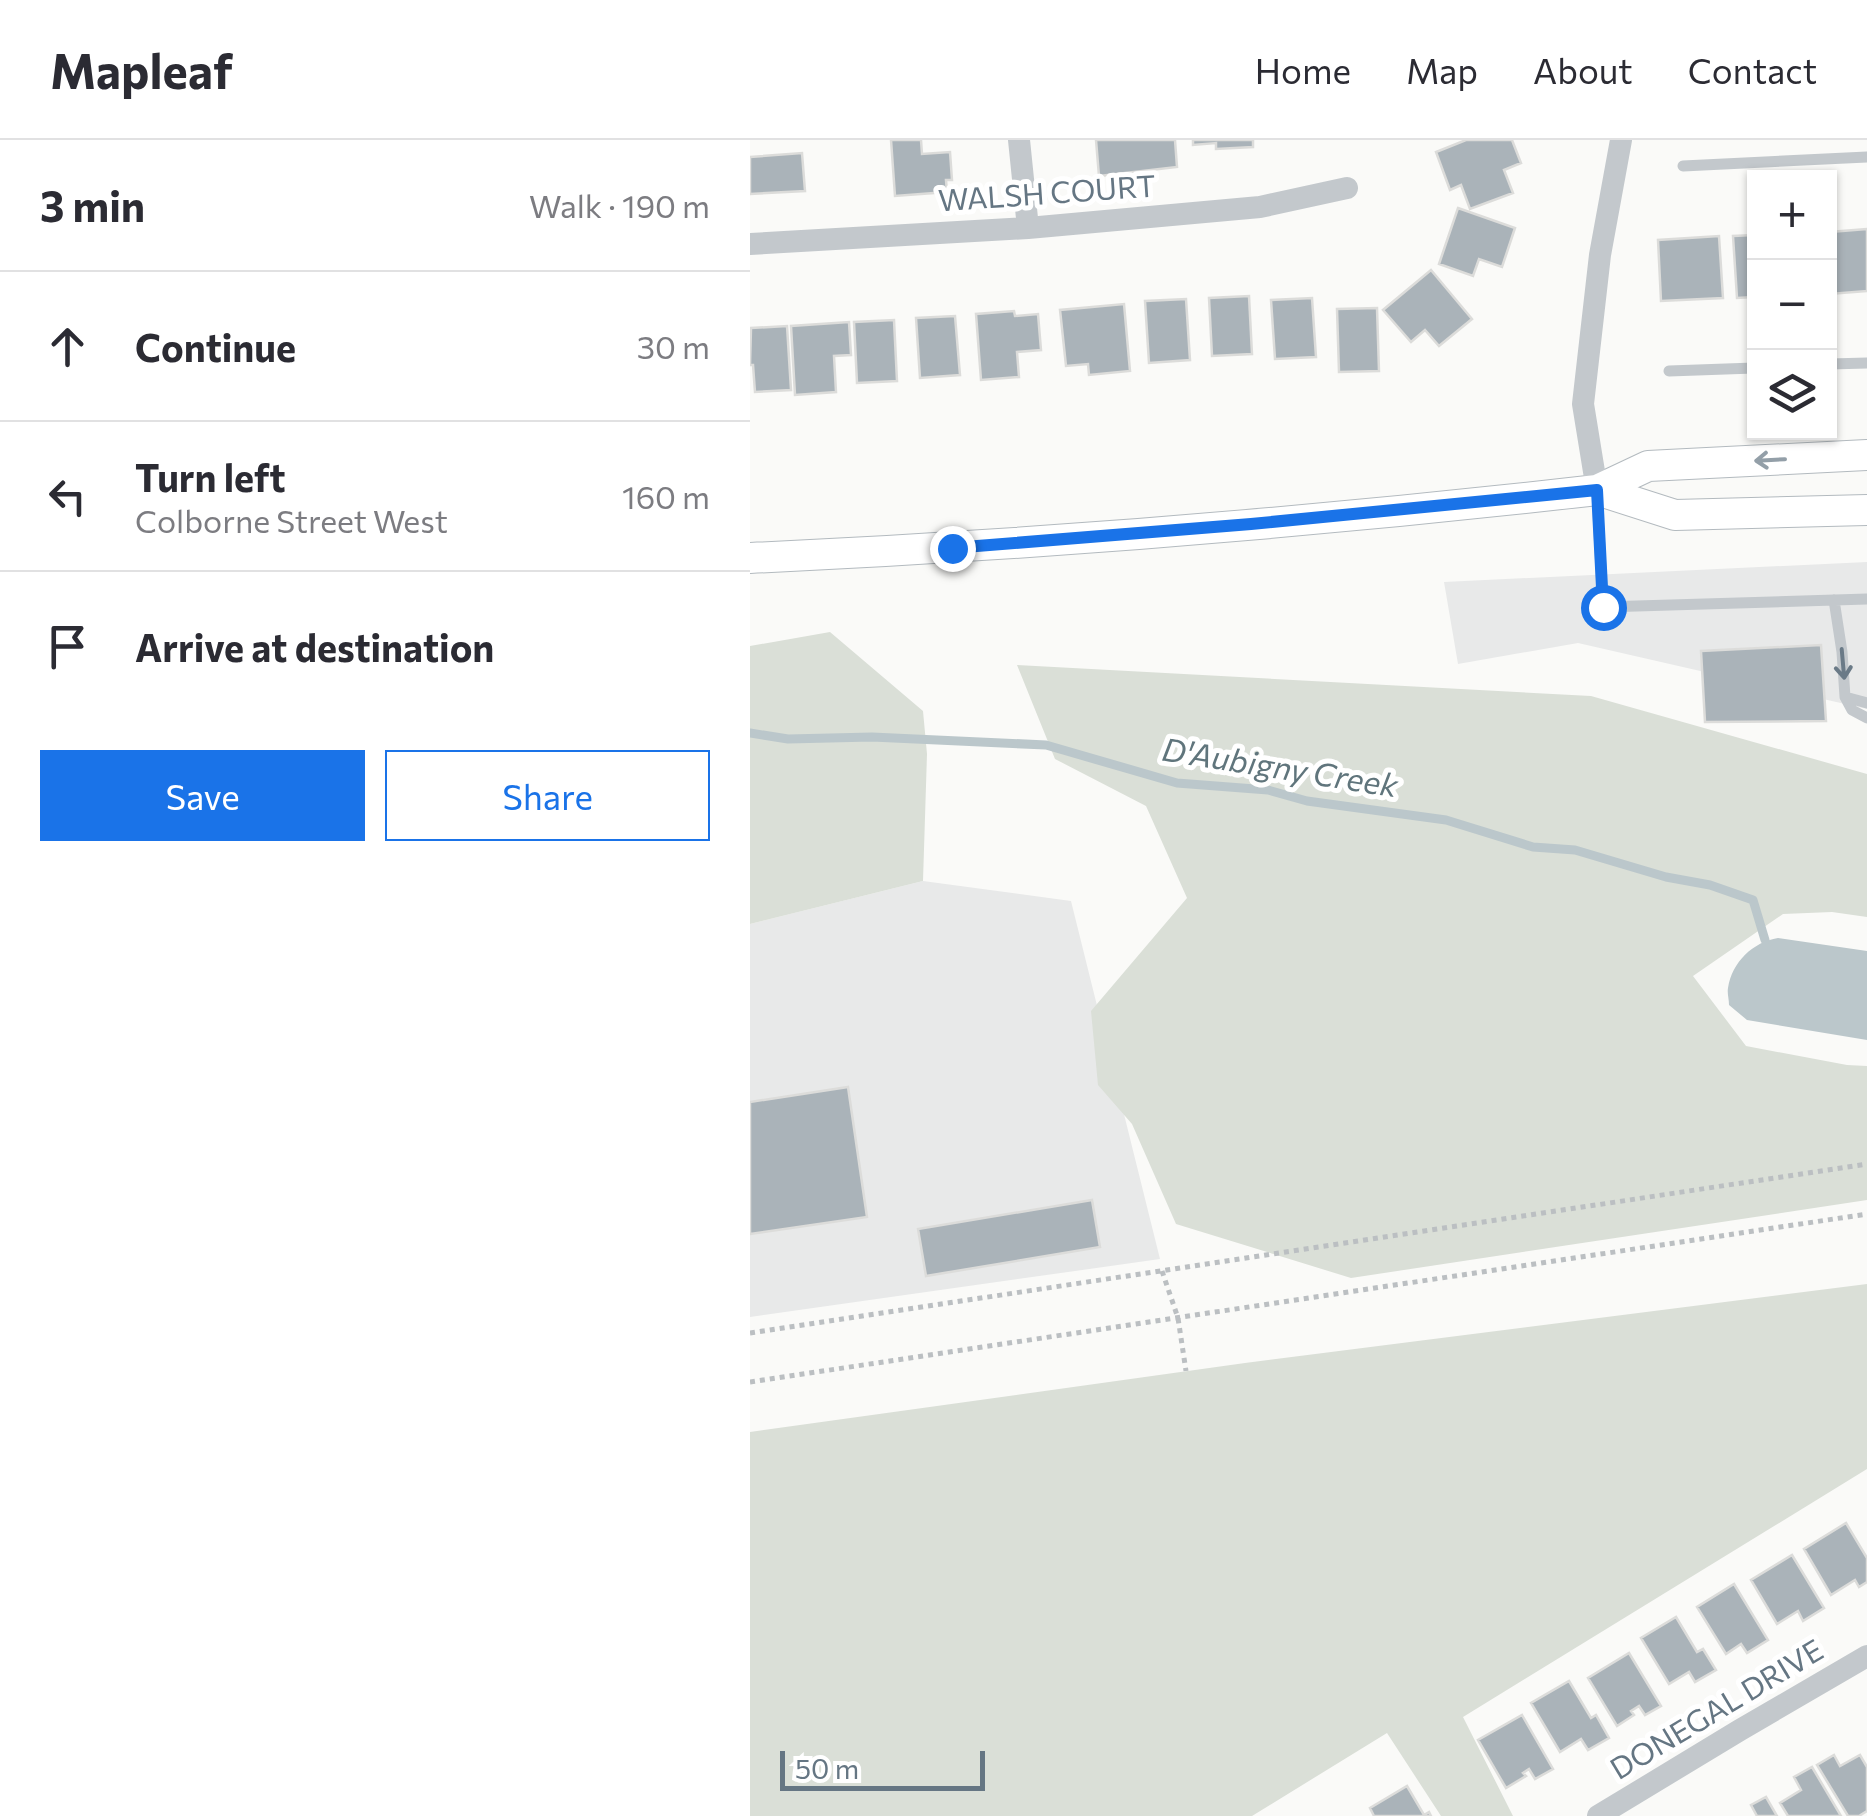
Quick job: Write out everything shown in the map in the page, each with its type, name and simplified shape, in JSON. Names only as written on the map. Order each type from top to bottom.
[{"type":"main road","points":[[750,558],[970,547],[1251,524],[1597,490],[1648,466],[1867,455]]},
{"type":"main road","points":[[1597,490],[1675,515],[1867,510]]},
{"type":"street","points":[[1020,140],[1028,228]]},
{"type":"street","points":[[1597,490],[1584,404],[1600,254],[1620,140]]},
{"type":"street","name":"WALSH COURT","points":[[750,244],[1028,228],[1260,207],[1347,188]]},
{"type":"street","name":"DONEGAL DRIVE","points":[[1598,1816],[1867,1656]]},
{"type":"lane","points":[[1683,166],[1867,158]]},
{"type":"lane","points":[[1837,364],[1867,363]]},
{"type":"lane","points":[[1668,371],[1747,368]]},
{"type":"lane","points":[[1597,490],[1603,607],[1867,599]]},
{"type":"lane","points":[[1834,600],[1845,697],[1852,710],[1867,718]]},
{"type":"lane","points":[[1845,697],[1867,702]]},
{"type":"path","points":[[750,1334],[1867,1164]]},
{"type":"path","points":[[750,1382],[1867,1214]]},
{"type":"path","points":[[1162,1271],[1178,1318],[1186,1371]]},
{"type":"shaded area","points":[[1867,562],[1867,709],[1578,643],[1458,664],[1444,582]]},
{"type":"shaded area","points":[[830,632],[923,711],[927,754],[923,881],[750,924],[750,646]]},
{"type":"shaded area","points":[[1017,665],[1591,696],[1867,774],[1867,917],[1832,912],[1783,914],[1693,976],[1746,1046],[1867,1066],[1867,1200],[1351,1278],[1176,1224],[1132,1124],[1098,1085],[1091,1011],[1187,898],[1146,806],[1055,759]]},
{"type":"shaded area","points":[[923,881],[1071,901],[1160,1259],[750,1317],[750,924]]},
{"type":"shaded area","points":[[1778,938],[1867,951],[1867,1040],[1747,1020],[1729,1005],[1730,979],[1739,962],[1760,944]]},
{"type":"shaded area","points":[[1867,1284],[1867,1469],[1463,1717],[1513,1816],[1441,1816],[1387,1733],[1252,1816],[750,1816],[750,1432],[1245,1363]]},
{"type":"building","points":[[891,140],[921,140],[922,154],[950,152],[952,180],[946,180],[947,192],[895,196]]},
{"type":"building","points":[[1096,140],[1175,140],[1177,167],[1099,176]]},
{"type":"building","points":[[1193,140],[1253,140],[1253,147],[1216,149],[1216,143],[1193,145]]},
{"type":"building","points":[[1466,140],[1512,140],[1521,163],[1504,170],[1513,193],[1470,209],[1461,185],[1450,190],[1436,152]]},
{"type":"building","points":[[802,153],[805,191],[750,194],[750,157]]},
{"type":"building","points":[[1458,208],[1515,228],[1502,267],[1479,259],[1473,276],[1439,264]]},
{"type":"building","points":[[1867,229],[1867,291],[1837,293],[1837,231]]},
{"type":"building","points":[[1747,235],[1747,297],[1737,298],[1733,236]]},
{"type":"building","points":[[1719,236],[1723,298],[1661,301],[1658,240]]},
{"type":"building","points":[[1431,270],[1472,319],[1439,346],[1425,330],[1411,342],[1383,310]]},
{"type":"building","points":[[1249,296],[1252,354],[1212,356],[1209,298]]},
{"type":"building","points":[[1312,298],[1316,357],[1275,359],[1271,300]]},
{"type":"building","points":[[1186,299],[1190,360],[1149,363],[1145,301]]},
{"type":"building","points":[[1124,304],[1130,371],[1089,375],[1088,364],[1066,366],[1060,310]]},
{"type":"building","points":[[1377,308],[1379,371],[1339,372],[1337,309]]},
{"type":"building","points":[[1014,311],[1015,316],[1038,314],[1041,350],[1017,352],[1019,377],[981,380],[976,314]]},
{"type":"building","points":[[955,316],[960,375],[920,378],[916,318]]},
{"type":"building","points":[[894,320],[897,381],[857,383],[854,322]]},
{"type":"building","points":[[849,322],[851,355],[834,356],[836,392],[795,395],[791,326]]},
{"type":"building","points":[[787,326],[791,390],[755,392],[750,365],[751,328]]},
{"type":"building","points":[[1821,645],[1826,721],[1705,722],[1701,651]]},
{"type":"building","points":[[848,1087],[867,1217],[750,1234],[750,1102]]},
{"type":"building","points":[[1092,1200],[1100,1247],[926,1276],[918,1229]]},
{"type":"building","points":[[1846,1523],[1867,1558],[1867,1582],[1859,1587],[1855,1580],[1831,1595],[1804,1549]]},
{"type":"building","points":[[1792,1555],[1824,1608],[1803,1621],[1798,1611],[1777,1624],[1751,1580]]},
{"type":"building","points":[[1734,1584],[1768,1640],[1747,1653],[1741,1644],[1726,1654],[1697,1607]]},
{"type":"building","points":[[1676,1617],[1697,1652],[1703,1649],[1716,1670],[1695,1682],[1689,1672],[1669,1684],[1641,1638]]},
{"type":"building","points":[[1629,1653],[1661,1706],[1645,1715],[1639,1706],[1631,1711],[1634,1715],[1617,1726],[1588,1678]]},
{"type":"building","points":[[1569,1681],[1591,1718],[1596,1715],[1609,1738],[1588,1750],[1581,1739],[1560,1752],[1531,1703]]},
{"type":"building","points":[[1522,1715],[1553,1769],[1535,1779],[1529,1769],[1523,1773],[1526,1776],[1506,1788],[1478,1740]]},
{"type":"building","points":[[1834,1755],[1840,1766],[1860,1755],[1867,1767],[1867,1811],[1859,1816],[1848,1816],[1817,1765]]},
{"type":"building","points":[[1812,1767],[1841,1816],[1788,1816],[1780,1803],[1801,1790],[1794,1777]]},
{"type":"building","points":[[1407,1786],[1424,1815],[1429,1812],[1431,1816],[1374,1816],[1370,1808]]},
{"type":"building","points":[[1766,1797],[1777,1816],[1757,1816],[1751,1805]]},
{"type":"waterway","name":"D'Aubigny Creek","points":[[750,733],[788,739],[872,737],[1046,745],[1177,783],[1268,790],[1307,801],[1446,820],[1533,847],[1575,850],[1753,900],[1765,940]]},
{"type":"route","points":[[952,548],[1597,490],[1603,607]]}]
